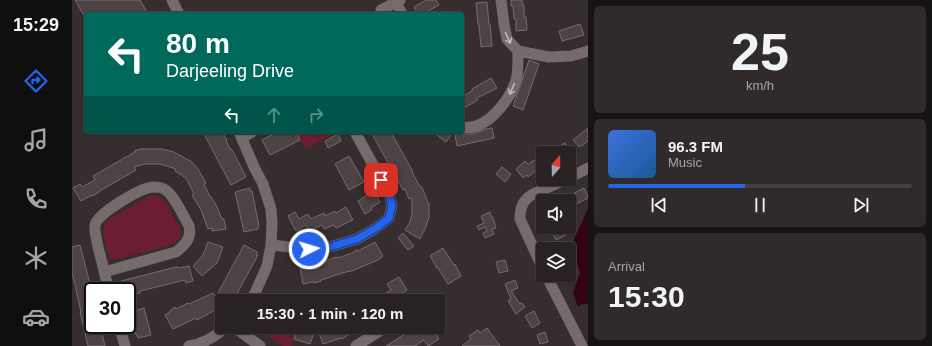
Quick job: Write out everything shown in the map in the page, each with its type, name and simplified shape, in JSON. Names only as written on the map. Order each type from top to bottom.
[{"type":"street","points":[[172,0],[178,12]]},
{"type":"street","points":[[501,0],[507,39],[518,50],[549,57],[571,56],[588,51]]},
{"type":"street","points":[[381,10],[397,1],[401,12]]},
{"type":"street","points":[[464,127],[481,124],[490,119],[502,106],[517,75],[518,50]]},
{"type":"street","points":[[244,134],[255,169],[263,184],[271,209],[272,224],[271,245],[267,266],[254,294]]},
{"type":"street","points":[[271,245],[309,249],[326,248],[357,239],[376,228],[389,218],[392,205],[388,192],[355,134]]},
{"type":"street","points":[[576,175],[588,168]]},
{"type":"street","points":[[536,254],[520,219],[521,207],[528,197],[552,186]]},
{"type":"street","points":[[104,272],[176,252],[184,246],[190,232],[189,226],[171,194],[165,189],[153,187],[123,200],[102,215],[97,222],[95,226],[95,233],[104,272],[107,282]]},
{"type":"street","points":[[550,282],[582,346]]},
{"type":"street","points":[[121,334],[124,346]]},
{"type":"street","points":[[189,346],[209,339],[216,334]]},
{"type":"street","points":[[244,334],[260,346]]},
{"type":"street","points":[[356,346],[375,334]]},
{"type":"shaded area","points":[[297,134],[332,134],[306,149]]},
{"type":"shaded area","points":[[153,195],[162,198],[165,201],[175,220],[179,224],[181,234],[179,239],[171,245],[114,260],[111,259],[109,257],[103,232],[106,223],[109,219]]},
{"type":"shaded area","points":[[588,209],[588,304],[582,304],[578,307],[573,293],[580,272],[576,260],[576,242],[573,242]]},
{"type":"shaded area","points":[[265,334],[295,334],[291,346],[283,346]]},
{"type":"building","points":[[75,0],[140,0],[147,12],[84,12],[83,14]]},
{"type":"building","points":[[426,0],[436,0],[439,5],[427,12],[417,12],[414,7]]},
{"type":"building","points":[[511,0],[522,0],[527,30],[516,31],[516,19],[514,19]]},
{"type":"building","points":[[487,2],[492,46],[481,47],[476,3]]},
{"type":"building","points":[[580,24],[584,35],[562,41],[559,31]]},
{"type":"building","points":[[529,60],[539,64],[523,110],[513,106]]},
{"type":"building","points":[[491,78],[497,88],[477,98],[478,100],[464,108],[464,96],[472,91],[472,89]]},
{"type":"building","points":[[492,128],[494,138],[457,146],[455,135],[473,134]]},
{"type":"building","points":[[588,128],[588,141],[579,147],[573,140]]},
{"type":"building","points":[[204,134],[223,134],[227,140],[226,141],[246,177],[231,185]]},
{"type":"building","points":[[273,134],[297,134],[300,140],[270,155],[262,140]]},
{"type":"building","points":[[338,134],[341,141],[328,148],[325,141]]},
{"type":"building","points":[[372,134],[392,134],[420,187],[422,187],[429,203],[429,217],[420,239],[405,230],[410,222],[412,214],[412,198],[409,199],[405,189],[403,190]]},
{"type":"building","points":[[436,134],[452,134],[446,142]]},
{"type":"building","points":[[565,143],[567,146],[560,146]]},
{"type":"building","points":[[140,149],[162,149],[174,152],[192,162],[206,183],[204,184],[222,219],[224,219],[226,229],[212,231],[213,228],[208,229],[201,210],[192,195],[194,194],[187,180],[175,171],[176,169],[160,164],[145,164],[134,167],[136,170],[98,193],[81,201],[73,188],[80,184],[82,187],[95,180],[93,176],[135,152],[134,151]]},
{"type":"building","points":[[349,156],[364,182],[349,190],[335,164]]},
{"type":"building","points":[[536,159],[536,170],[528,177],[527,175],[523,178],[516,169],[525,161],[528,164]]},
{"type":"building","points":[[502,167],[511,174],[505,182],[496,174]]},
{"type":"building","points":[[250,188],[250,191],[252,191],[259,226],[258,229],[244,232],[235,192]]},
{"type":"building","points":[[372,188],[380,202],[371,208],[372,210],[365,214],[358,201],[367,195],[366,192]]},
{"type":"building","points":[[584,188],[588,198],[576,204],[576,194],[573,194]]},
{"type":"building","points":[[346,207],[353,220],[336,228],[334,225],[324,229],[322,225],[309,231],[306,225],[296,231],[288,216],[295,212],[299,219],[308,214],[311,219],[324,213],[325,216],[335,211],[336,213]]},
{"type":"building","points":[[490,212],[496,228],[492,229],[494,234],[485,238],[483,233],[487,231],[485,227],[479,230],[477,226],[484,223],[481,216]]},
{"type":"building","points":[[403,233],[414,246],[408,250],[398,238]]},
{"type":"building","points":[[553,234],[566,235],[556,240]]},
{"type":"building","points":[[208,242],[223,247],[217,263],[202,276],[193,266],[203,255]]},
{"type":"building","points":[[375,242],[383,256],[378,260],[349,272],[321,281],[303,284],[300,268],[303,267],[302,266],[321,264],[335,257],[339,258],[357,250],[358,251]]},
{"type":"building","points":[[80,245],[89,282],[84,282],[84,329],[72,272],[72,247]]},
{"type":"building","points":[[244,245],[257,252],[256,255],[258,255],[237,294],[218,293]]},
{"type":"building","points":[[443,248],[454,265],[455,264],[461,276],[448,284],[430,256]]},
{"type":"building","points":[[505,260],[508,271],[499,273],[496,262]]},
{"type":"building","points":[[189,266],[193,281],[186,283],[185,280],[140,291],[140,293],[136,294],[136,282],[121,282],[176,267],[179,268]]},
{"type":"building","points":[[399,277],[407,290],[401,294],[385,294],[391,290],[387,284]]},
{"type":"building","points":[[515,280],[518,288],[511,291],[520,304],[522,303],[525,307],[516,314],[508,301],[511,299],[505,284]]},
{"type":"building","points":[[213,293],[215,296],[215,310],[197,320],[196,318],[173,329],[165,315],[175,307],[176,309],[188,303],[189,304]]},
{"type":"building","points":[[144,308],[151,335],[138,338],[136,335],[136,310]]},
{"type":"building","points":[[534,311],[540,323],[532,328],[525,316]]},
{"type":"building","points":[[487,328],[500,346],[462,346],[471,339],[469,336],[478,330],[480,333]]},
{"type":"building","points":[[545,332],[548,342],[540,344],[537,335]]},
{"type":"building","points":[[85,334],[102,334],[105,346],[88,346]]},
{"type":"building","points":[[296,334],[314,334],[310,344],[294,339]]},
{"type":"building","points":[[319,334],[350,334],[342,339],[341,338],[323,344]]},
{"type":"building","points":[[405,334],[436,334],[439,339],[428,346],[424,340],[415,346],[386,346]]},
{"type":"route","points":[[309,249],[326,248],[357,239],[376,228],[389,218],[392,205],[388,192],[381,180]]}]
